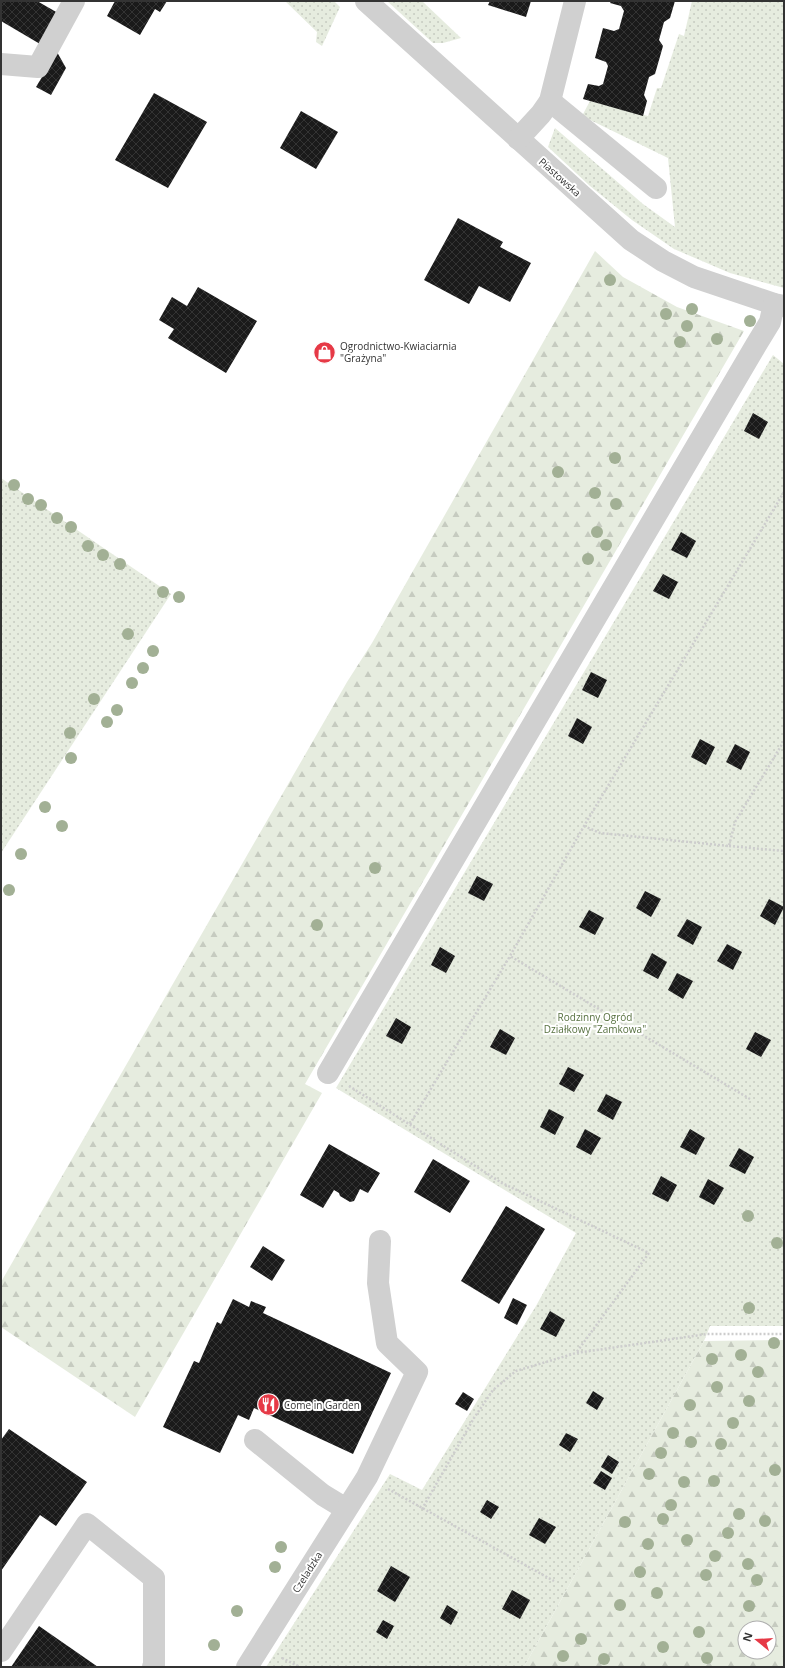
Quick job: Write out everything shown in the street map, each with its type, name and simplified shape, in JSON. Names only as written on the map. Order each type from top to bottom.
[{"type":"street","points":[[1,64],[38,66],[74,1]]},
{"type":"street","name":"Piastowska","points":[[366,1],[631,240],[694,277],[779,305]]},
{"type":"street","points":[[518,139],[542,114],[550,101],[575,1]]},
{"type":"street","points":[[550,101],[656,188]]},
{"type":"street","points":[[328,1073],[779,305]]},
{"type":"street","name":"Czeladzka","points":[[247,1667],[367,1477],[417,1372],[387,1343],[378,1284],[380,1241]]},
{"type":"street","points":[[255,1440],[323,1495],[346,1509]]},
{"type":"street","points":[[1,1651],[87,1524],[154,1578],[153,1667]]},
{"type":"path","points":[[410,1124],[510,956],[584,826],[784,492]]},
{"type":"path","points":[[729,846],[735,822],[784,741]]},
{"type":"path","points":[[584,826],[600,833],[784,851]]},
{"type":"path","points":[[510,956],[750,1099]]},
{"type":"path","points":[[328,1073],[502,1183],[649,1253],[576,1353]]},
{"type":"path","points":[[422,1509],[474,1418],[494,1390],[516,1371],[576,1353],[707,1334],[784,1334]]},
{"type":"path","points":[[367,1477],[422,1509],[554,1581]]},
{"type":"green space","points":[[285,1],[334,1],[340,7],[322,46],[316,42],[317,32]]},
{"type":"green space","points":[[387,1],[422,1],[461,38],[443,43],[433,43]]},
{"type":"green space","points":[[692,1],[784,1],[784,288],[730,273],[674,249],[632,220],[590,186],[548,147],[555,128],[643,204],[679,230],[675,227],[668,158],[582,116],[590,101],[648,116],[657,88],[661,88],[679,34],[684,36]]},
{"type":"green space","points":[[595,251],[623,277],[677,307],[744,331],[305,1084],[322,1093],[135,1417],[1,1327],[1,1282],[347,682],[372,643]]},
{"type":"green space","name":"Rodzinny Ogród Działkowy \"Zamkowa\"","points":[[773,355],[784,364],[784,1326],[710,1326],[704,1341],[524,1667],[266,1667],[390,1474],[422,1490],[536,1306],[576,1233],[336,1088]]},
{"type":"green space","points":[[1,478],[171,594],[1,853]]},
{"type":"green space","points":[[784,1340],[784,1667],[524,1667],[704,1341]]},
{"type":"building","points":[[1,1],[37,1],[58,13],[40,44],[1,21]]},
{"type":"building","points":[[115,1],[167,1],[160,12],[155,9],[140,35],[107,16]]},
{"type":"building","points":[[490,1],[531,1],[526,17],[488,5]]},
{"type":"building","points":[[611,1],[675,1],[670,18],[664,22],[659,40],[663,46],[655,74],[649,77],[644,95],[647,101],[643,116],[583,99],[588,84],[599,86],[603,84],[608,66],[606,62],[595,58],[603,28],[614,31],[619,29],[624,11],[621,6],[610,3]]},
{"type":"building","points":[[57,52],[66,68],[51,95],[36,87]]},
{"type":"building","points":[[154,93],[207,122],[168,188],[115,160]]},
{"type":"building","points":[[301,111],[338,132],[316,169],[280,148]]},
{"type":"building","points":[[458,218],[503,242],[500,247],[531,263],[510,302],[479,286],[469,304],[424,280]]},
{"type":"building","points":[[198,287],[257,321],[226,373],[168,338],[174,329],[159,320],[172,297],[187,306]]},
{"type":"building","points":[[753,413],[768,422],[759,439],[744,431]]},
{"type":"building","points":[[681,532],[696,541],[687,558],[671,550]]},
{"type":"building","points":[[663,574],[678,582],[669,599],[653,591]]},
{"type":"building","points":[[591,672],[607,680],[598,698],[582,690]]},
{"type":"building","points":[[577,718],[592,727],[583,744],[568,736]]},
{"type":"building","points":[[700,739],[715,747],[706,765],[691,757]]},
{"type":"building","points":[[735,744],[750,752],[741,770],[726,762]]},
{"type":"building","points":[[477,876],[493,884],[484,901],[468,893]]},
{"type":"building","points":[[645,891],[661,899],[651,917],[636,908]]},
{"type":"building","points":[[769,899],[784,907],[775,925],[760,916]]},
{"type":"building","points":[[589,910],[604,918],[595,935],[579,927]]},
{"type":"building","points":[[687,919],[702,927],[693,945],[677,936]]},
{"type":"building","points":[[727,944],[742,952],[733,970],[717,961]]},
{"type":"building","points":[[440,947],[455,956],[446,973],[431,965]]},
{"type":"building","points":[[652,953],[667,962],[658,979],[643,971]]},
{"type":"building","points":[[677,973],[693,981],[683,999],[668,990]]},
{"type":"building","points":[[396,1018],[411,1027],[402,1044],[386,1036]]},
{"type":"building","points":[[500,1029],[515,1038],[506,1055],[490,1047]]},
{"type":"building","points":[[755,1032],[771,1040],[761,1057],[746,1049]]},
{"type":"building","points":[[568,1067],[584,1075],[574,1092],[559,1084]]},
{"type":"building","points":[[606,1094],[622,1102],[613,1120],[597,1111]]},
{"type":"building","points":[[549,1109],[564,1117],[555,1135],[540,1127]]},
{"type":"building","points":[[585,1129],[601,1138],[591,1155],[576,1147]]},
{"type":"building","points":[[690,1129],[705,1138],[696,1155],[680,1147]]},
{"type":"building","points":[[329,1144],[380,1173],[368,1193],[360,1189],[354,1201],[350,1202],[334,1190],[323,1208],[300,1195]]},
{"type":"building","points":[[739,1148],[754,1157],[745,1174],[729,1166]]},
{"type":"building","points":[[433,1159],[470,1181],[450,1213],[414,1192]]},
{"type":"building","points":[[661,1176],[677,1185],[668,1202],[652,1194]]},
{"type":"building","points":[[708,1179],[724,1188],[714,1205],[699,1197]]},
{"type":"building","points":[[506,1206],[545,1229],[499,1304],[461,1281]]},
{"type":"building","points":[[263,1246],[285,1260],[272,1281],[250,1267]]},
{"type":"building","points":[[513,1298],[527,1305],[517,1325],[504,1318]]},
{"type":"building","points":[[233,1299],[249,1307],[251,1301],[266,1307],[263,1313],[391,1373],[353,1454],[254,1408],[249,1420],[238,1415],[220,1453],[163,1427],[194,1361],[199,1363],[217,1322],[221,1324]]},
{"type":"building","points":[[550,1311],[565,1320],[556,1337],[540,1329]]},
{"type":"building","points":[[593,1391],[604,1398],[597,1410],[586,1403]]},
{"type":"building","points":[[463,1392],[474,1399],[467,1411],[455,1404]]},
{"type":"building","points":[[9,1429],[87,1482],[56,1526],[40,1515],[1,1571],[1,1440]]},
{"type":"building","points":[[566,1433],[578,1439],[570,1452],[559,1445]]},
{"type":"building","points":[[608,1455],[619,1462],[612,1474],[601,1467]]},
{"type":"building","points":[[601,1471],[612,1478],[605,1490],[593,1483]]},
{"type":"building","points":[[487,1500],[499,1507],[491,1519],[480,1512]]},
{"type":"building","points":[[539,1518],[556,1527],[545,1544],[529,1535]]},
{"type":"building","points":[[391,1566],[410,1577],[395,1602],[377,1591]]},
{"type":"building","points":[[512,1590],[530,1600],[520,1619],[502,1609]]},
{"type":"building","points":[[447,1605],[458,1612],[451,1625],[440,1618]]},
{"type":"building","points":[[383,1620],[394,1626],[387,1639],[376,1632]]},
{"type":"building","points":[[39,1626],[98,1667],[11,1667]]},
{"type":"place","name":"Ogrodnictwo-Kwiaciarnia \"Grażyna\"","points":[[325,352]]},
{"type":"place","name":"Come in Garden","points":[[269,1405]]}]
